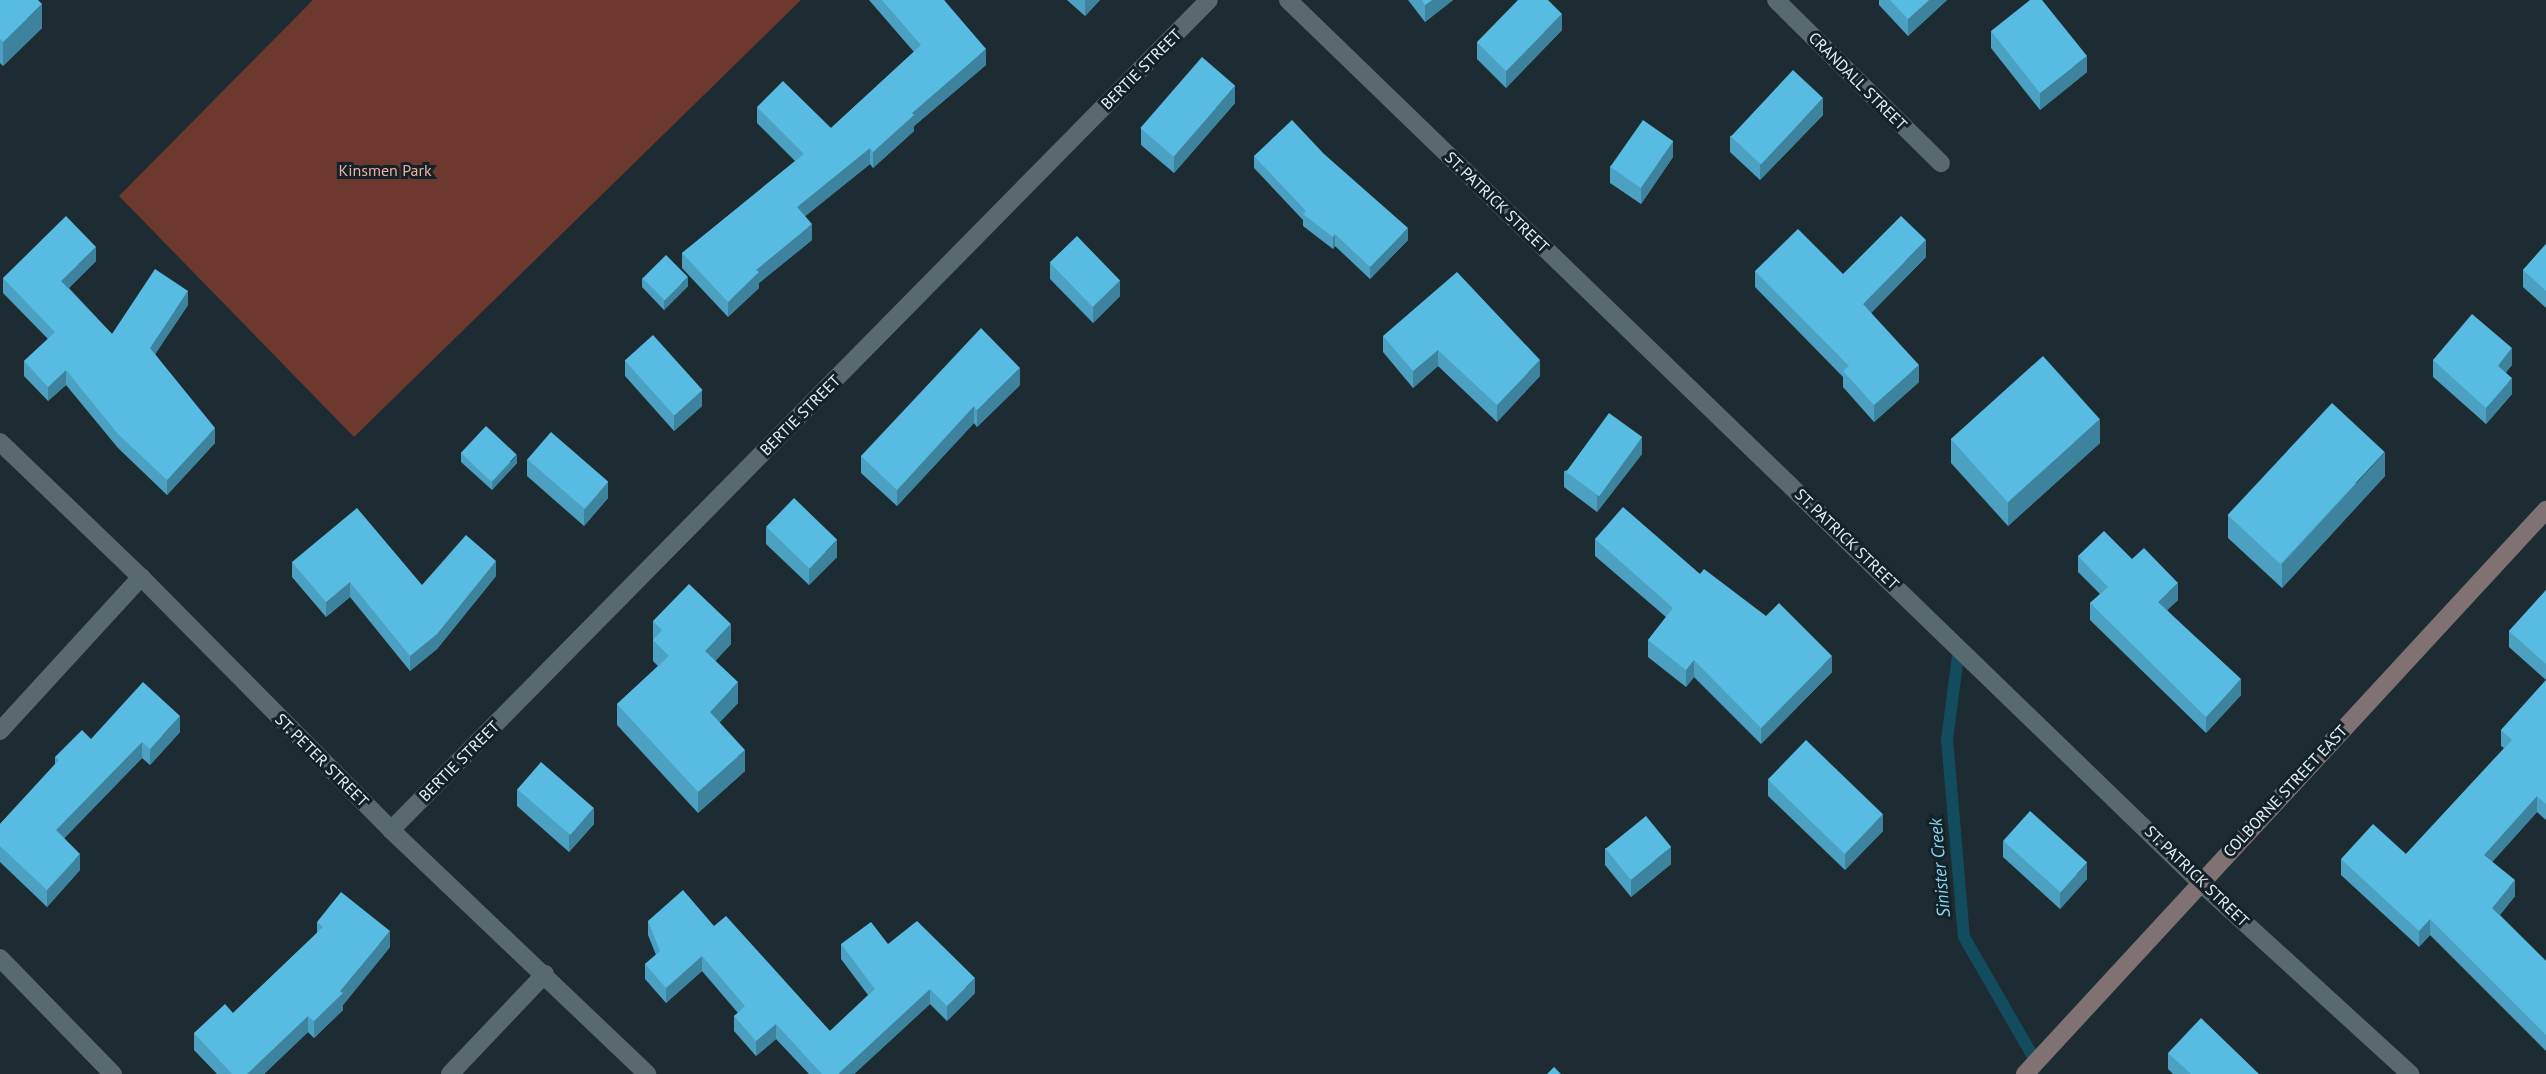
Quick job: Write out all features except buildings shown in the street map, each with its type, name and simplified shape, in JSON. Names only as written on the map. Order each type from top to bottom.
[{"type":"main road","name":"COLBORNE STREET EAST","points":[[2025,1074],[2546,510]]},
{"type":"street","name":"BERTIE STREET","points":[[391,830],[1209,0]]},
{"type":"street","name":"ST. PATRICK STREET","points":[[1288,0],[2200,882],[2410,1074]]},
{"type":"street","name":"CRANDALL STREET","points":[[1776,0],[1941,163]]},
{"type":"street","name":"ST. PETER STREET","points":[[0,442],[141,577],[391,830],[545,974],[647,1074]]},
{"type":"street","points":[[0,730],[141,577]]},
{"type":"street","points":[[0,958],[113,1074]]},
{"type":"street","points":[[450,1074],[545,974]]},
{"type":"green space","name":"Kinsmen Park","points":[[313,0],[801,0],[354,437],[119,196]]},
{"type":"waterway","name":"Sinister Creek","points":[[1958,656],[1947,739],[1964,937],[2034,1058]]}]
